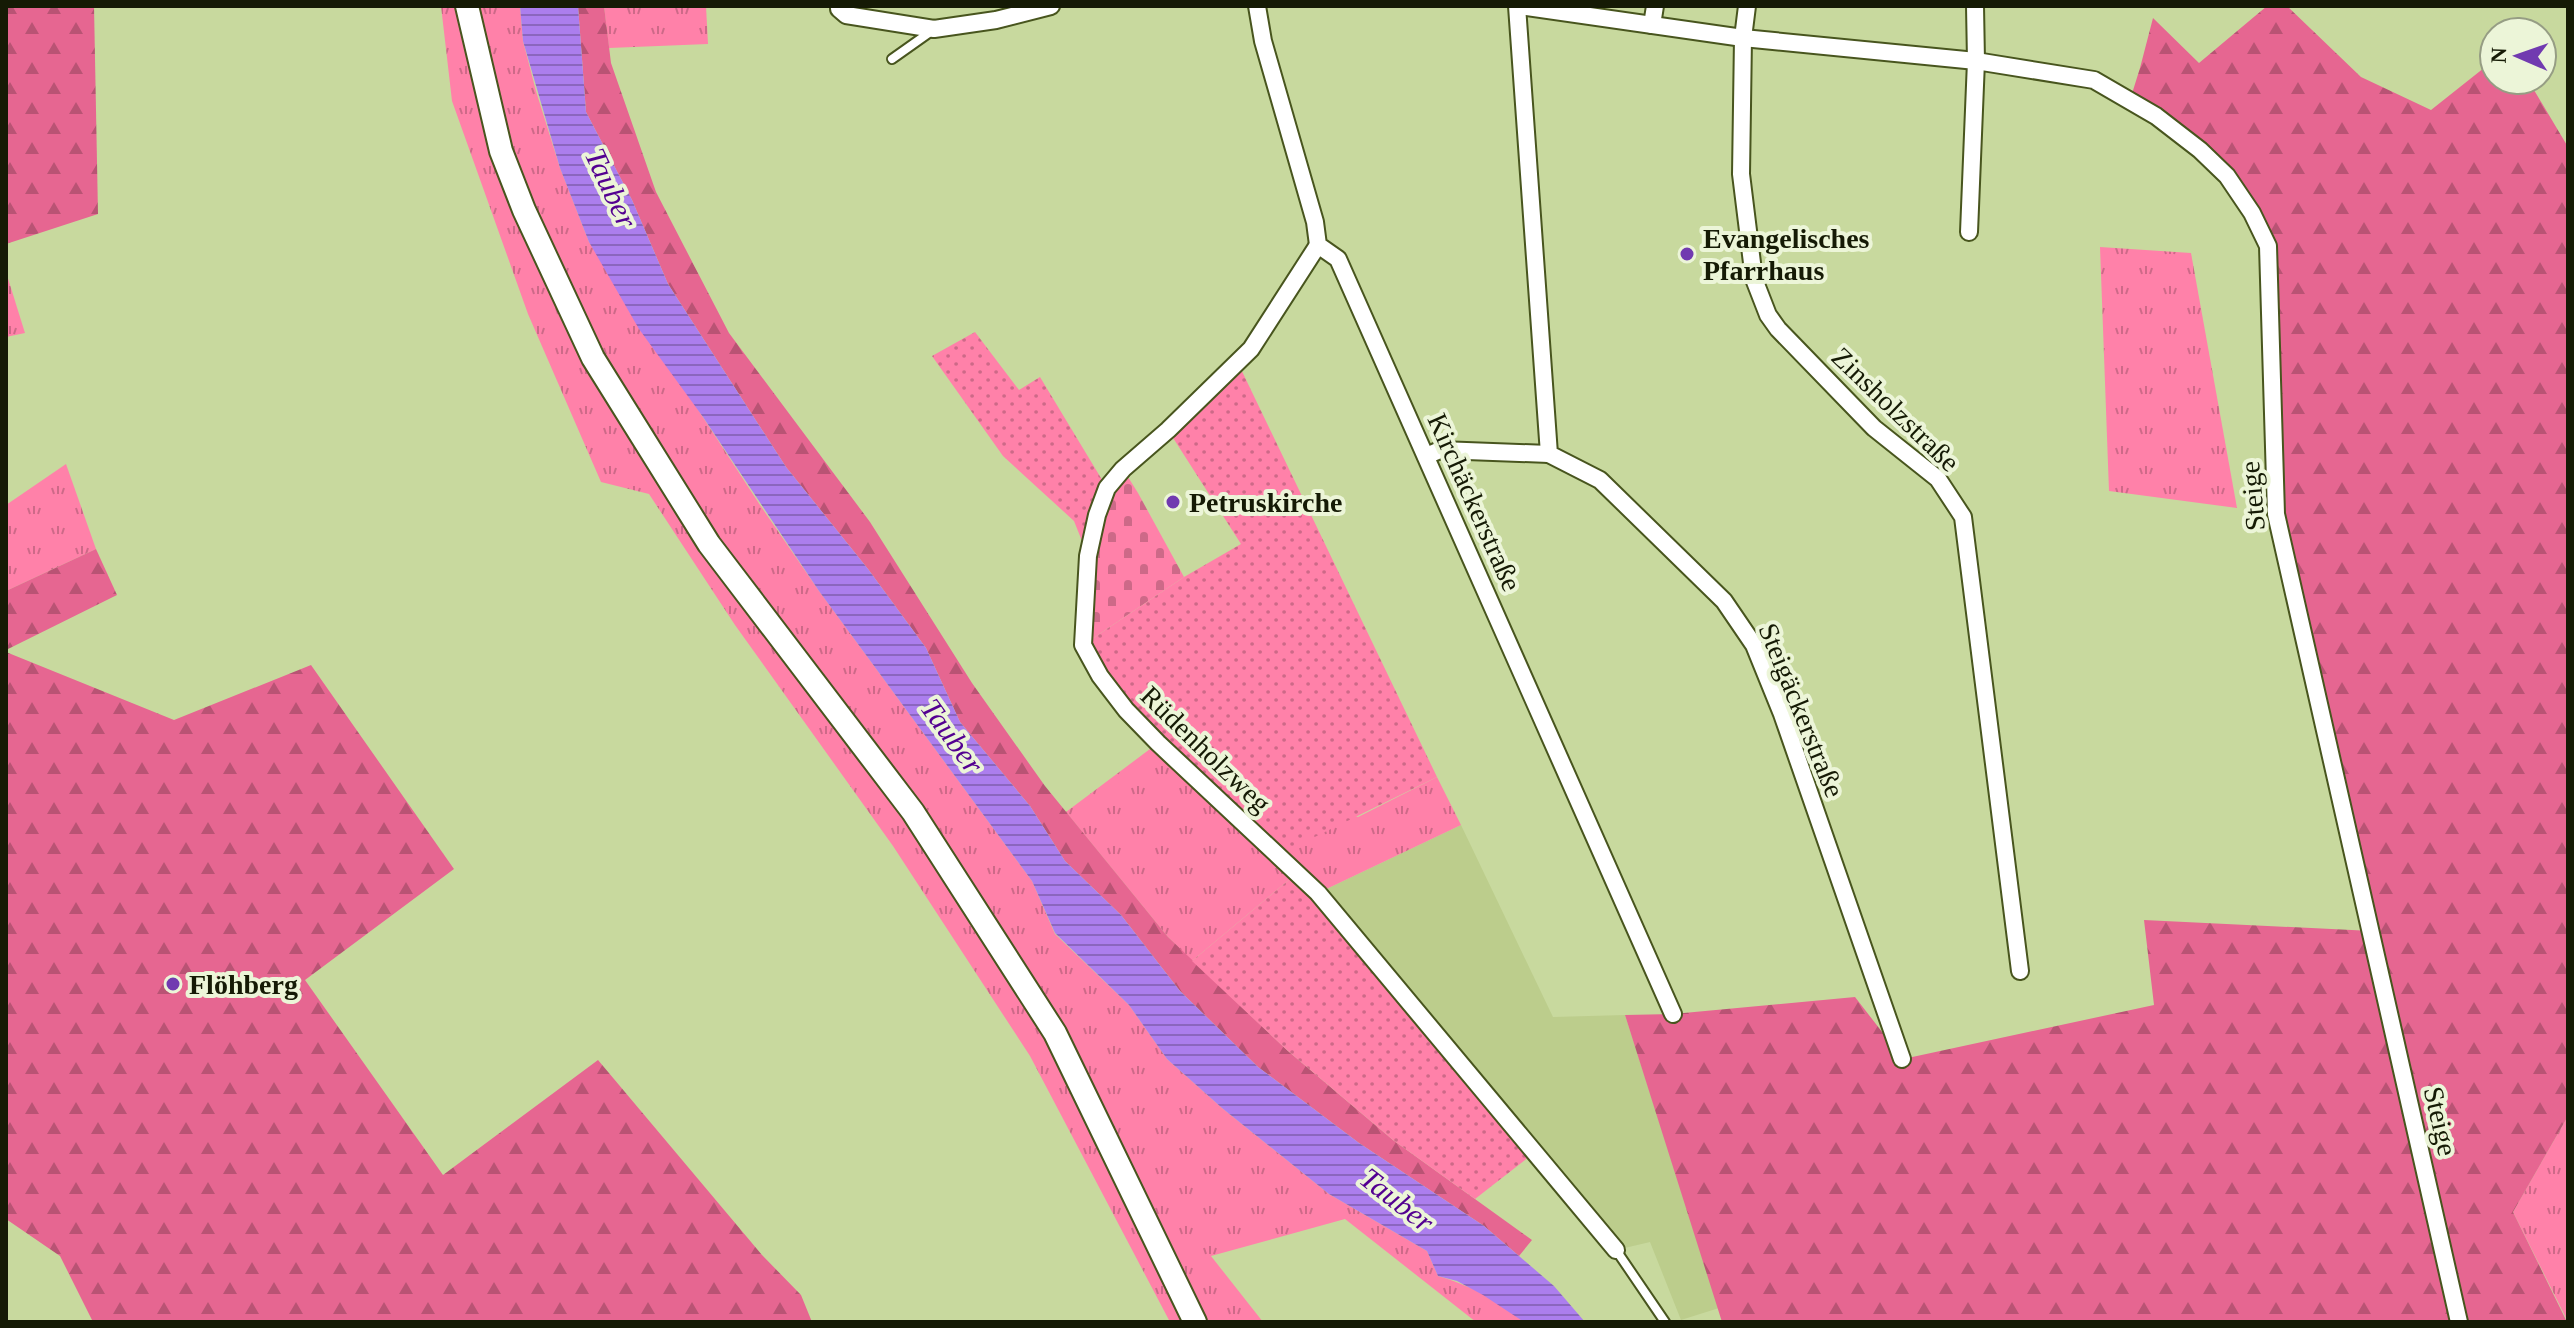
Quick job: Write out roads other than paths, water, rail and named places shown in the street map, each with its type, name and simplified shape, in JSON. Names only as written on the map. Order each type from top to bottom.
[{"type":"main road","points":[[467,6],[501,151],[524,210],[593,358],[709,544],[913,812],[1055,1033],[1195,1322]]},
{"type":"street","points":[[839,6],[846,15],[934,29],[996,20],[1051,6]]},
{"type":"street","points":[[1257,6],[1263,41],[1315,222],[1318,245]]},
{"type":"street","points":[[1518,6],[1549,454]]},
{"type":"street","name":"Steige","points":[[1518,6],[1743,38],[1976,61],[2094,80],[2156,116],[2200,150],[2227,176],[2252,213],[2268,246],[2276,514],[2459,1322]]},
{"type":"street","points":[[1652,25],[1655,6]]},
{"type":"street","points":[[1743,38],[1747,6]]},
{"type":"street","points":[[1969,232],[1976,61],[1975,6]]},
{"type":"street","name":"Zinsholzstraße","points":[[1743,38],[1741,174],[1754,279],[1768,315],[1874,428],[1938,479],[1963,517],[2020,971]]},
{"type":"street","name":"Kirchäckerstraße","points":[[1318,245],[1338,259],[1673,1014]]},
{"type":"street","name":"Rüdenholzweg","points":[[1318,245],[1251,349],[1123,469],[1107,488],[1088,556],[1083,645],[1100,676],[1126,710],[1318,893],[1616,1250]]},
{"type":"street","name":"Steigäckerstraße","points":[[1426,456],[1440,450],[1549,454],[1600,480],[1724,601],[1754,645],[1782,714],[1902,1059]]},
{"type":"lane","points":[[892,59],[934,29]]},
{"type":"lane","points":[[1616,1250],[1665,1322]]},
{"type":"water","name":"Tauber","points":[[520,6],[578,6],[586,112],[632,200],[668,284],[786,467],[868,569],[926,648],[960,722],[1030,806],[1065,861],[1121,915],[1180,991],[1258,1067],[1359,1143],[1484,1226],[1554,1286],[1585,1322],[1524,1322],[1457,1281],[1438,1276],[1427,1251],[1329,1194],[1222,1108],[1167,1059],[1129,1005],[1055,933],[1032,881],[819,591],[703,417],[639,329],[589,242],[560,168],[523,41]]},
{"type":"place","name":"Evangelisches Pfarrhaus","points":[[1687,254]]},
{"type":"place","name":"Petruskirche","points":[[1173,502]]},
{"type":"place","name":"Flöhberg","points":[[173,984]]}]
